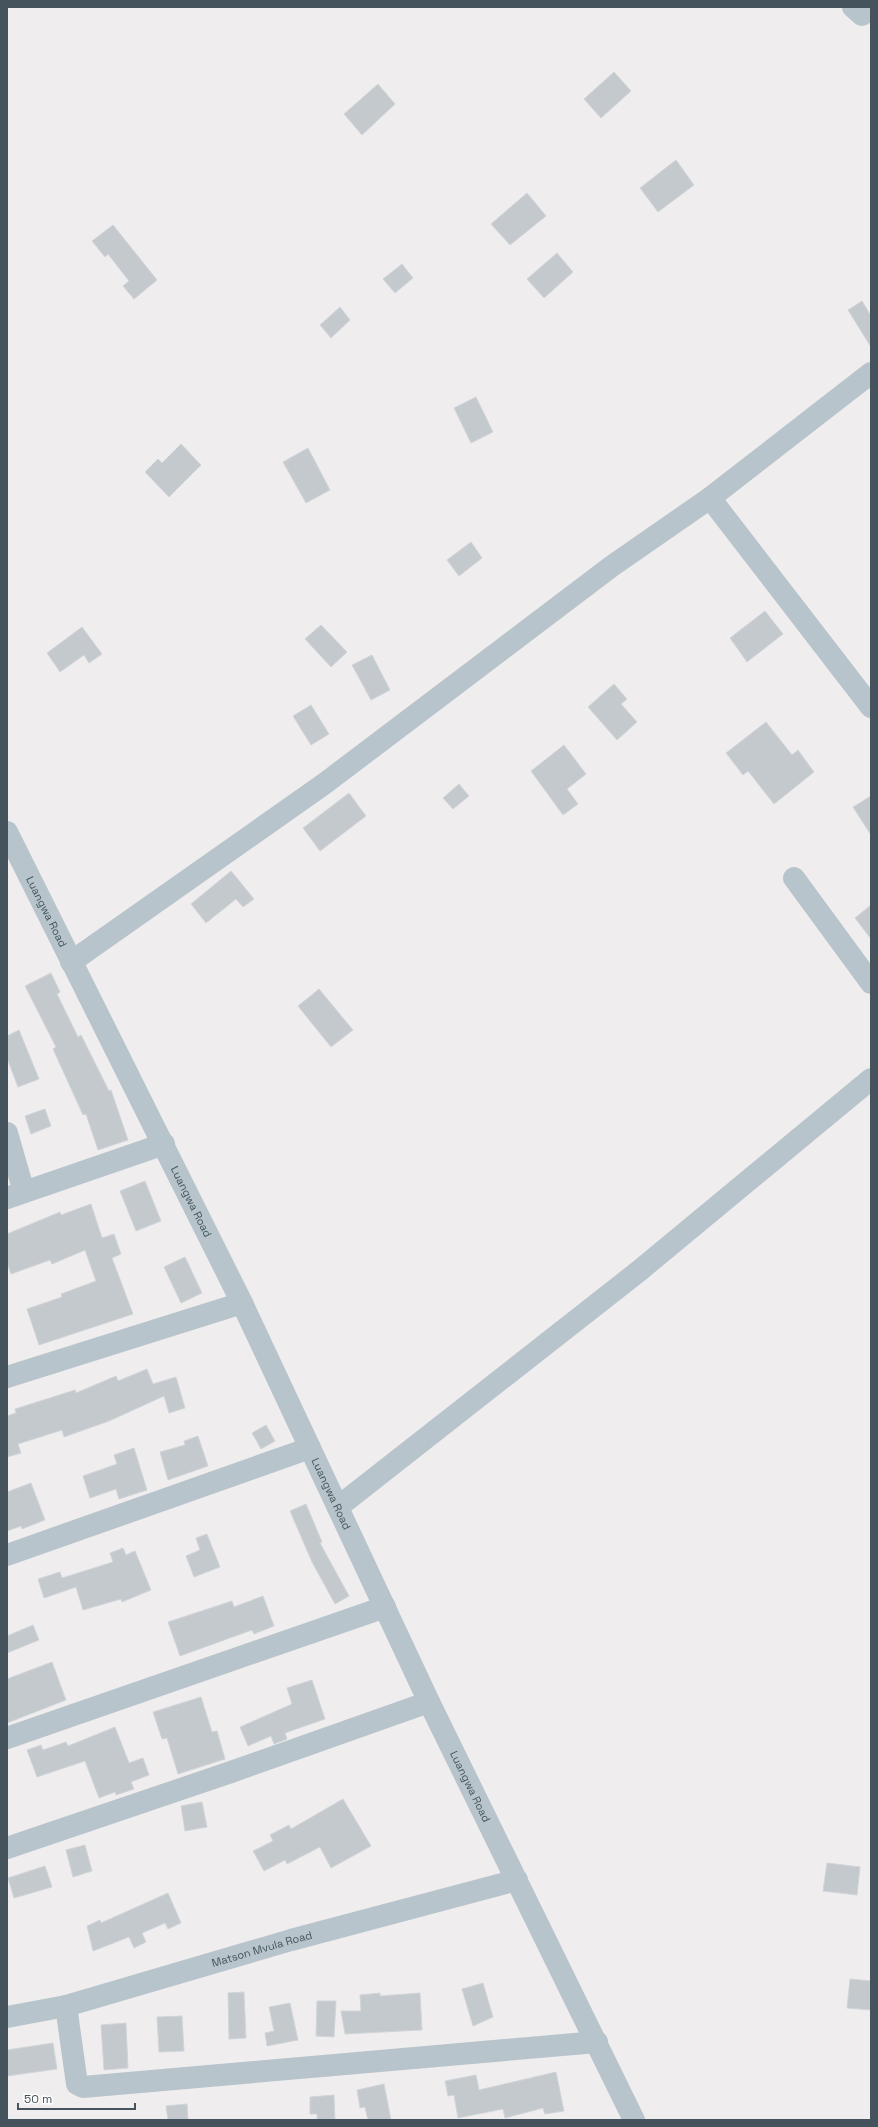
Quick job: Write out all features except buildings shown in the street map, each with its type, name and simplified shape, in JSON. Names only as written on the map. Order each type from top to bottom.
[{"type":"street","points":[[853,7],[862,15],[871,7]]},
{"type":"street","points":[[71,962],[324,784],[612,566],[710,498],[871,373]]},
{"type":"street","points":[[710,498],[871,707]]},
{"type":"street","name":"Luangwa Road","points":[[7,832],[16,872],[71,962],[164,1144],[242,1303],[429,1702],[634,2120]]},
{"type":"street","points":[[794,878],[871,983]]},
{"type":"street","points":[[338,1507],[639,1272],[871,1079]]},
{"type":"street","points":[[7,1133],[16,1195],[164,1144]]},
{"type":"street","points":[[7,1377],[242,1303]]},
{"type":"street","points":[[7,1555],[310,1448]]},
{"type":"street","points":[[7,1738],[385,1607]]},
{"type":"street","points":[[7,1848],[231,1772],[429,1702]]},
{"type":"street","name":"Matson Mvula Road","points":[[7,2017],[66,2006],[291,1940],[517,1880]]},
{"type":"street","points":[[66,2006],[77,2084],[83,2087],[597,2042]]}]
